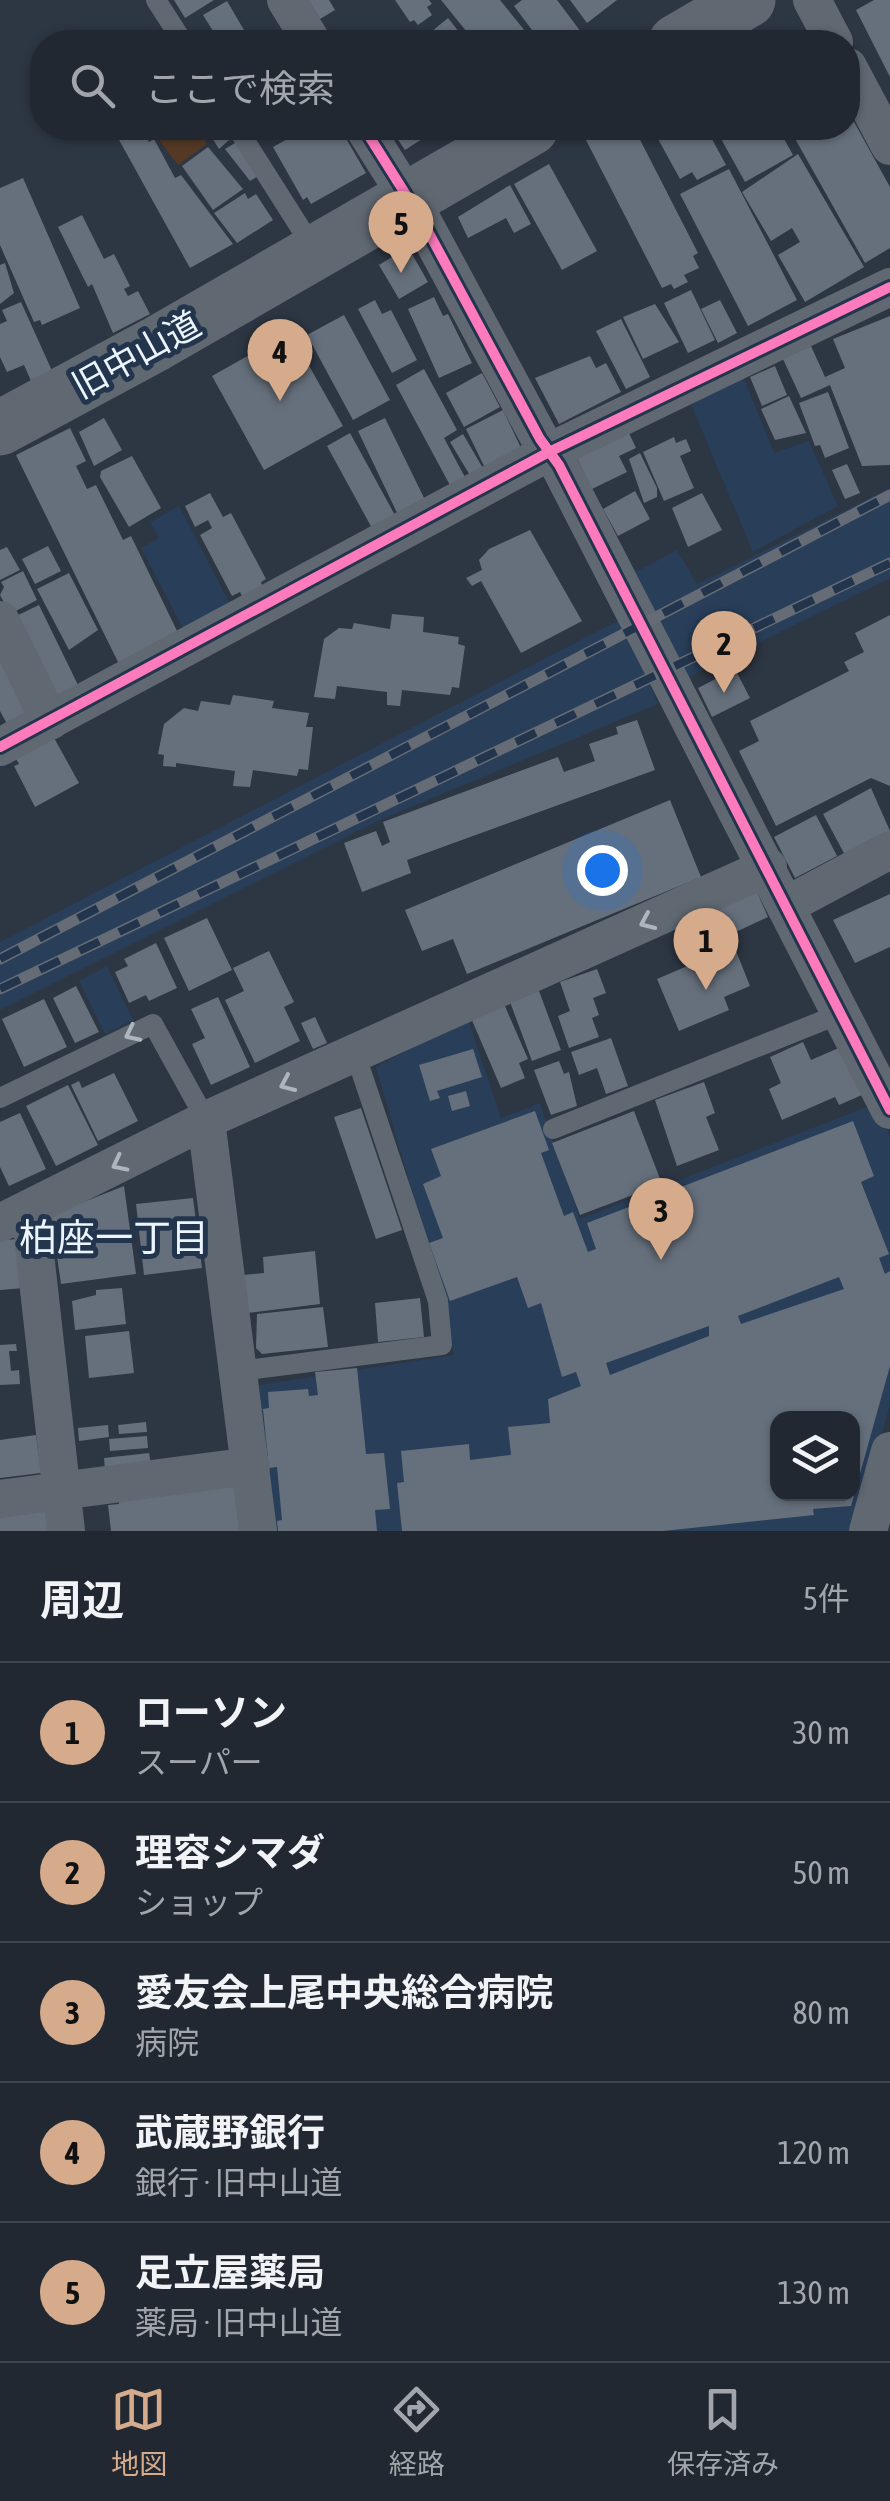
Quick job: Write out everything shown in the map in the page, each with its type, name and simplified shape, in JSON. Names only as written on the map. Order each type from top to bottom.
[{"type":"main road","points":[[697,30],[748,0]]},
{"type":"main road","name":"旧中山道","points":[[0,428],[511,140]]},
{"type":"street","points":[[286,0],[305,30]]},
{"type":"street","points":[[812,0],[828,30]]},
{"type":"street","points":[[860,90],[889,144]]},
{"type":"street","points":[[372,140],[410,199],[549,452],[768,867],[890,1110]]},
{"type":"street","points":[[0,747],[549,452],[890,288]]},
{"type":"street","points":[[0,620],[50,721]]},
{"type":"street","points":[[788,906],[890,850]]},
{"type":"street","points":[[66,1531],[15,1216],[206,1120],[768,867]]},
{"type":"street","points":[[206,1120],[258,1531]]},
{"type":"street","points":[[868,1531],[890,1452]]},
{"type":"street","points":[[0,1499],[251,1466]]},
{"type":"lane","points":[[156,0],[175,30]]},
{"type":"lane","points":[[245,140],[301,229]]},
{"type":"lane","points":[[552,1129],[842,1013]]},
{"type":"lane","points":[[0,1098],[153,1024],[206,1120]]},
{"type":"lane","points":[[240,1372],[442,1346],[438,1301],[355,1053]]},
{"type":"shaded area","points":[[159,140],[204,140],[207,144],[178,165]]},
{"type":"shaded area","points":[[742,374],[774,453],[809,441],[838,506],[753,552],[689,400]]},
{"type":"shaded area","points":[[890,488],[890,578],[685,679],[634,573],[677,550],[697,584]]},
{"type":"shaded area","points":[[179,506],[231,606],[184,630],[141,548],[159,538],[150,522]]},
{"type":"shaded area","points":[[621,619],[658,704],[380,820],[0,1010],[0,942]]},
{"type":"shaded area","points":[[107,966],[133,1020],[105,1034],[79,981]]},
{"type":"shaded area","points":[[468,1019],[501,1118],[540,1103],[580,1219],[874,1104],[890,1136],[890,1405],[854,1531],[275,1531],[259,1385],[454,1355],[443,1300],[376,1067]]},
{"type":"building","points":[[174,0],[214,0],[185,18]]},
{"type":"building","points":[[308,0],[329,0],[335,10],[320,19]]},
{"type":"building","points":[[395,0],[429,0],[432,4],[427,7],[432,15],[418,25],[414,20],[410,22]]},
{"type":"building","points":[[441,0],[500,0],[524,30],[465,30]]},
{"type":"building","points":[[522,0],[557,0],[580,30],[532,30],[514,6]]},
{"type":"building","points":[[570,0],[617,0],[587,23]]},
{"type":"building","points":[[874,0],[890,0],[890,77],[856,10]]},
{"type":"building","points":[[227,1],[244,30],[212,30],[203,15]]},
{"type":"building","points":[[448,18],[458,30],[433,30]]},
{"type":"building","points":[[860,133],[890,187],[890,248],[865,263],[796,140],[860,140]]},
{"type":"building","points":[[119,140],[155,140],[175,178],[181,175],[233,244],[190,268]]},
{"type":"building","points":[[213,140],[229,140],[219,149]]},
{"type":"building","points":[[240,140],[261,174],[250,181],[225,149]]},
{"type":"building","points":[[286,140],[347,140],[366,173],[311,204],[307,197],[303,200],[273,147]]},
{"type":"building","points":[[398,140],[420,140],[405,150]]},
{"type":"building","points":[[586,140],[640,140],[698,253],[693,256],[699,268],[684,275],[688,282],[674,289],[671,284],[662,288]]},
{"type":"building","points":[[659,140],[712,140],[726,165],[697,180],[692,172],[680,179]]},
{"type":"building","points":[[722,140],[785,140],[793,155],[745,182]]},
{"type":"building","points":[[208,147],[243,189],[213,210],[182,166]]},
{"type":"building","points":[[798,154],[864,267],[805,302],[778,255],[800,242],[792,228],[771,241],[742,192]]},
{"type":"building","points":[[549,164],[597,251],[562,270],[514,184]]},
{"type":"building","points":[[729,169],[797,300],[748,326],[680,194]]},
{"type":"building","points":[[23,178],[80,308],[42,325],[40,320],[34,322],[0,245],[0,188]]},
{"type":"building","points":[[510,185],[531,224],[514,233],[506,218],[468,238],[458,217]]},
{"type":"building","points":[[245,193],[248,199],[256,194],[273,220],[237,243],[214,213]]},
{"type":"building","points":[[82,215],[104,259],[114,254],[130,286],[124,289],[128,296],[138,291],[150,314],[113,333],[92,284],[88,287],[58,227]]},
{"type":"building","points":[[408,247],[428,282],[399,299],[379,265]]},
{"type":"building","points":[[5,263],[14,293],[0,304],[0,265]]},
{"type":"building","points":[[691,290],[715,340],[688,353],[664,303]]},
{"type":"building","points":[[434,297],[443,316],[448,314],[472,363],[439,378],[408,309]]},
{"type":"building","points":[[375,300],[382,314],[391,310],[417,360],[392,373],[358,309]]},
{"type":"building","points":[[720,300],[737,333],[718,343],[701,309]]},
{"type":"building","points":[[21,302],[53,373],[32,383],[24,365],[7,372],[0,357],[0,324],[7,321],[2,310]]},
{"type":"building","points":[[655,304],[679,342],[643,359],[623,317]]},
{"type":"building","points":[[344,315],[390,400],[353,420],[307,335]]},
{"type":"building","points":[[890,316],[890,465],[862,466],[830,385],[801,398],[783,359],[811,346],[825,377],[845,368],[833,339]]},
{"type":"building","points":[[621,319],[650,377],[626,389],[596,331]]},
{"type":"building","points":[[290,332],[343,426],[264,470],[212,376]]},
{"type":"building","points":[[590,356],[596,368],[606,363],[621,392],[559,424],[535,378]]},
{"type":"building","points":[[775,366],[787,395],[762,406],[750,377]]},
{"type":"building","points":[[424,369],[457,430],[444,438],[467,481],[452,489],[396,385]]},
{"type":"building","points":[[482,373],[500,407],[464,427],[446,393]]},
{"type":"building","points":[[828,392],[849,448],[825,458],[820,445],[815,446],[799,403]]},
{"type":"building","points":[[789,396],[806,433],[775,440],[761,409]]},
{"type":"building","points":[[503,410],[522,450],[485,468],[466,429]]},
{"type":"building","points":[[104,418],[122,450],[94,466],[79,432]]},
{"type":"building","points":[[385,418],[427,504],[399,517],[358,431]]},
{"type":"building","points":[[70,428],[86,461],[76,466],[87,489],[96,485],[123,540],[131,536],[179,635],[119,664],[16,455]]},
{"type":"building","points":[[627,429],[636,448],[619,456],[627,472],[592,489],[575,454]]},
{"type":"building","points":[[350,433],[396,517],[373,530],[327,446]]},
{"type":"building","points":[[463,434],[484,470],[471,477],[450,442]]},
{"type":"building","points":[[674,437],[676,443],[686,439],[691,451],[680,456],[694,488],[664,501],[643,452]]},
{"type":"building","points":[[640,453],[657,488],[657,497],[644,503],[629,459]]},
{"type":"building","points":[[132,456],[161,508],[129,527],[100,477],[101,471]]},
{"type":"building","points":[[847,464],[860,493],[845,499],[832,470]]},
{"type":"building","points":[[635,491],[650,519],[618,536],[603,509]]},
{"type":"building","points":[[210,493],[223,517],[231,513],[266,579],[261,582],[263,588],[243,598],[240,592],[232,596],[200,535],[212,528],[208,520],[195,527],[185,506]]},
{"type":"building","points":[[702,493],[722,530],[688,547],[672,508]]},
{"type":"building","points":[[530,530],[582,621],[521,653],[481,581],[472,586],[466,578],[482,570],[479,560],[489,549]]},
{"type":"building","points":[[48,546],[61,571],[35,584],[22,559]]},
{"type":"building","points":[[7,547],[20,570],[0,580],[0,550]]},
{"type":"building","points":[[23,571],[37,600],[10,614],[0,595],[4,587],[1,582]]},
{"type":"building","points":[[69,573],[98,630],[69,650],[37,589]]},
{"type":"building","points":[[39,605],[78,685],[53,698],[14,617]]},
{"type":"building","points":[[392,614],[424,617],[423,632],[459,637],[458,644],[465,646],[459,688],[452,687],[450,695],[402,690],[400,706],[387,705],[387,692],[337,686],[335,699],[314,697],[324,639],[339,628],[352,629],[354,623],[390,629]]},
{"type":"building","points":[[890,615],[890,786],[871,778],[776,826],[739,751],[759,741],[750,721],[849,671],[844,662],[864,652],[855,633]]},
{"type":"building","points":[[0,650],[31,712],[7,724],[0,711]]},
{"type":"building","points":[[735,669],[750,698],[712,717],[698,688]]},
{"type":"building","points":[[233,695],[274,701],[272,708],[309,713],[306,727],[313,727],[308,770],[299,769],[297,776],[253,770],[250,787],[233,786],[235,771],[176,763],[176,767],[163,766],[164,755],[158,754],[164,724],[184,708],[198,711],[201,701],[230,705]]},
{"type":"building","points":[[637,720],[655,770],[407,860],[411,873],[362,892],[344,843],[376,831],[382,846],[390,842],[383,822],[558,757],[564,772],[595,761],[589,744],[618,734],[616,727]]},
{"type":"building","points":[[53,736],[79,783],[35,807],[14,766],[19,764],[15,757]]},
{"type":"building","points":[[871,788],[890,831],[845,855],[823,814]]},
{"type":"building","points":[[670,800],[701,877],[467,974],[453,939],[422,951],[405,910]]},
{"type":"building","points":[[816,815],[837,856],[795,878],[774,837]]},
{"type":"building","points":[[757,892],[768,917],[708,945],[696,920]]},
{"type":"building","points":[[890,894],[890,947],[855,963],[833,920]]},
{"type":"building","points":[[207,918],[232,970],[189,991],[164,938]]},
{"type":"building","points":[[156,943],[177,988],[149,1001],[146,995],[129,1003],[115,972],[128,966],[124,959]]},
{"type":"building","points":[[734,946],[750,986],[724,997],[729,1010],[679,1031],[657,979]]},
{"type":"building","points":[[269,951],[294,1002],[284,1007],[300,1041],[255,1063],[225,1000],[244,991],[233,968]]},
{"type":"building","points":[[597,969],[606,993],[593,998],[599,1015],[592,1018],[599,1037],[569,1048],[558,1016],[570,1011],[560,982]]},
{"type":"building","points":[[76,986],[99,1032],[75,1043],[53,998]]},
{"type":"building","points":[[539,991],[561,1050],[532,1061],[510,1002]]},
{"type":"building","points":[[218,997],[250,1067],[211,1085],[192,1044],[205,1038],[191,1009]]},
{"type":"building","points":[[44,999],[67,1047],[24,1067],[2,1019]]},
{"type":"building","points":[[504,1004],[528,1059],[519,1063],[525,1078],[501,1088],[471,1018]]},
{"type":"building","points":[[315,1017],[327,1043],[313,1049],[301,1023]]},
{"type":"building","points":[[611,1038],[628,1086],[606,1094],[597,1068],[579,1075],[571,1052]]},
{"type":"building","points":[[803,1042],[811,1060],[841,1047],[862,1095],[839,1105],[835,1097],[782,1120],[769,1089],[781,1083],[770,1057]]},
{"type":"building","points":[[473,1049],[482,1077],[437,1091],[440,1098],[430,1101],[419,1065]]},
{"type":"building","points":[[559,1061],[564,1074],[569,1072],[577,1106],[551,1115],[534,1070]]},
{"type":"building","points":[[114,1073],[138,1121],[98,1141],[71,1085],[79,1081],[82,1088]]},
{"type":"building","points":[[704,1082],[715,1113],[706,1117],[719,1150],[677,1166],[655,1100]]},
{"type":"building","points":[[68,1085],[98,1145],[56,1166],[26,1106]]},
{"type":"building","points":[[466,1091],[470,1106],[452,1111],[448,1096]]},
{"type":"building","points":[[361,1108],[402,1230],[376,1239],[334,1117]]},
{"type":"building","points":[[535,1111],[549,1150],[541,1153],[564,1216],[573,1212],[588,1252],[596,1249],[587,1223],[853,1121],[874,1176],[861,1182],[889,1254],[879,1258],[885,1274],[890,1271],[890,1366],[860,1474],[860,1411],[770,1411],[770,1501],[852,1501],[851,1506],[813,1509],[814,1515],[663,1531],[402,1531],[397,1483],[404,1482],[401,1451],[469,1444],[470,1460],[511,1455],[508,1427],[550,1423],[548,1399],[581,1386],[576,1372],[562,1377],[541,1303],[528,1308],[517,1277],[450,1301],[429,1243],[443,1238],[423,1184],[441,1176],[431,1149]],"holes":[[[839,1277],[844,1289],[741,1324],[738,1316]],[[709,1326],[709,1336],[610,1375],[606,1363]]]},
{"type":"building","points":[[634,1111],[662,1184],[580,1215],[552,1143]]},
{"type":"building","points":[[20,1113],[46,1169],[9,1186],[0,1167],[0,1122]]},
{"type":"building","points":[[124,1186],[136,1274],[61,1284],[51,1215]]},
{"type":"building","points":[[193,1198],[202,1268],[144,1275],[136,1204]]},
{"type":"building","points":[[21,1239],[24,1288],[0,1290],[0,1240]]},
{"type":"building","points":[[315,1251],[320,1304],[247,1313],[243,1275],[264,1273],[263,1257]]},
{"type":"building","points":[[122,1288],[126,1324],[75,1330],[72,1301],[96,1295],[96,1290]]},
{"type":"building","points":[[420,1298],[424,1337],[378,1342],[375,1303]]},
{"type":"building","points":[[323,1307],[328,1347],[262,1354],[256,1348],[257,1314]]},
{"type":"building","points":[[129,1331],[134,1373],[89,1378],[85,1336]]},
{"type":"building","points":[[16,1344],[17,1351],[9,1351],[11,1371],[19,1370],[20,1384],[0,1385],[0,1345]]},
{"type":"building","points":[[357,1368],[366,1454],[384,1453],[390,1509],[375,1510],[377,1531],[278,1531],[277,1521],[282,1520],[277,1467],[269,1468],[263,1409],[269,1408],[268,1392],[308,1389],[309,1396],[318,1395],[315,1372]]},
{"type":"building","points":[[146,1422],[147,1432],[119,1434],[118,1425]]},
{"type":"building","points":[[108,1425],[109,1437],[79,1441],[78,1428]]},
{"type":"building","points":[[36,1435],[41,1473],[0,1478],[0,1440]]},
{"type":"building","points":[[147,1436],[148,1448],[110,1451],[109,1439]]},
{"type":"building","points":[[149,1453],[151,1464],[105,1469],[104,1458]]},
{"type":"building","points":[[234,1485],[240,1531],[111,1531],[108,1505],[119,1504],[119,1499]]},
{"type":"building","points":[[47,1503],[50,1531],[0,1531],[0,1509]]},
{"type":"railway","points":[[0,959],[890,495]]},
{"type":"railway","points":[[0,989],[890,563]]},
{"type":"cycle path","points":[[372,140],[423,222],[540,439],[559,465],[890,1110]]},
{"type":"cycle path","points":[[0,747],[549,452],[890,287]]},
{"type":"place","name":"足立屋薬局","points":[[401,273]]},
{"type":"place","name":"武蔵野銀行","points":[[280,401]]},
{"type":"place","name":"理容シマダ","points":[[724,693]]},
{"type":"place","name":"ローソン","points":[[706,990]]},
{"type":"place","name":"愛友会上尾中央総合病院","points":[[661,1260]]},
{"type":"district","name":"柏座一丁目","points":[[114,1237]]}]
